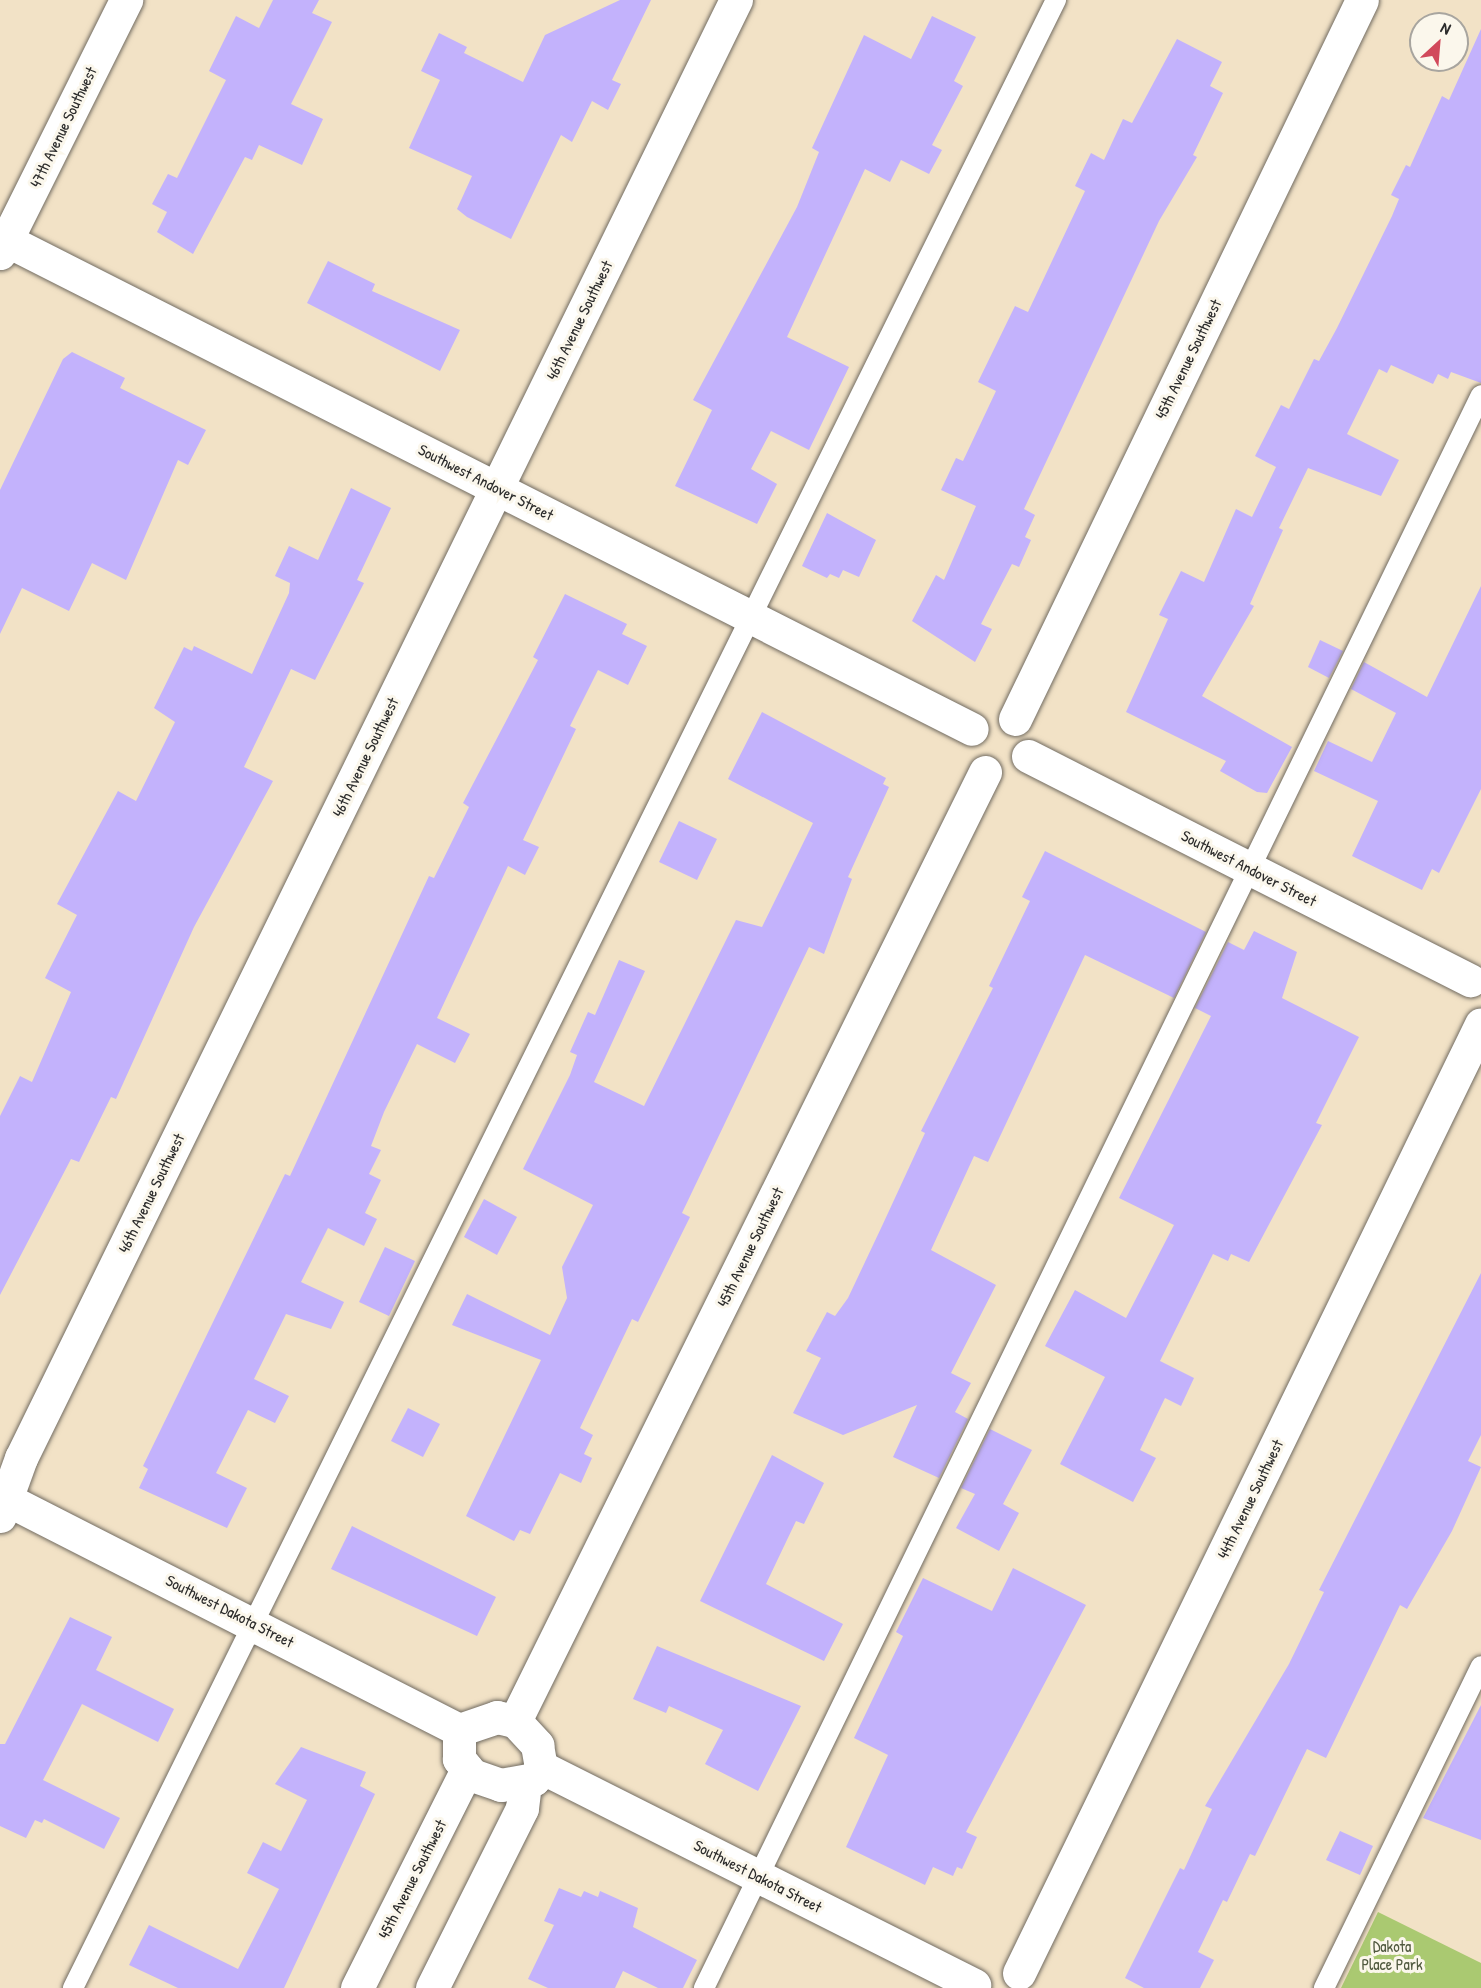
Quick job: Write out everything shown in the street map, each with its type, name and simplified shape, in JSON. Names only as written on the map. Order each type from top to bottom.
[{"type":"street","name":"47th Avenue Southwest","points":[[2,243],[126,0]]},
{"type":"street","name":"46th Avenue Southwest","points":[[2,1504],[26,1448],[736,0]]},
{"type":"street","name":"45th Avenue Southwest","points":[[1015,719],[1362,0]]},
{"type":"street","name":"Southwest Andover Street","points":[[2,243],[497,488],[972,729]]},
{"type":"street","points":[[992,714],[1015,719],[1027,731],[1028,756],[1010,774],[985,772],[969,753],[972,729],[992,714]]},
{"type":"street","name":"Southwest Andover Street","points":[[1028,756],[1251,868],[1476,975]]},
{"type":"street","name":"45th Avenue Southwest","points":[[515,1721],[985,772]]},
{"type":"street","points":[[1476,975],[1467,1005],[1481,1023]]},
{"type":"street","name":"44th Avenue Southwest","points":[[1027,1980],[1481,1023]]},
{"type":"street","name":"Southwest Dakota Street","points":[[2,1504],[256,1624],[459,1730]]},
{"type":"street","points":[[432,1988],[522,1808],[533,1774],[537,1745],[515,1721],[482,1718],[459,1730],[454,1746],[467,1769],[501,1785],[533,1774]]},
{"type":"street","name":"45th Avenue Southwest","points":[[357,1988],[467,1769]]},
{"type":"street","name":"Southwest Dakota Street","points":[[533,1774],[760,1877],[973,1986]]},
{"type":"street","points":[[973,1986],[993,1970],[1027,1980]]},
{"type":"lane","points":[[73,1988],[256,1624],[1056,0]]},
{"type":"lane","points":[[704,1988],[1481,395]]},
{"type":"lane","points":[[1324,1988],[1481,1666]]},
{"type":"green space","name":"Dakota Place Park","points":[[1378,1912],[1481,1963],[1481,1988],[1341,1988]]},
{"type":"building","points":[[273,0],[319,0],[312,13],[332,22],[291,104],[323,119],[302,165],[259,145],[252,160],[245,157],[193,254],[157,232],[167,212],[152,204],[168,174],[177,178],[226,80],[209,71],[236,16],[259,28]]},
{"type":"building","points":[[620,0],[651,0],[612,80],[621,84],[608,110],[592,101],[572,142],[561,135],[511,239],[467,217],[457,209],[472,176],[409,148],[440,80],[421,71],[439,33],[467,47],[464,53],[523,82],[545,35]]},
{"type":"building","points":[[932,16],[976,37],[954,81],[963,86],[932,145],[942,150],[929,174],[901,160],[890,182],[865,169],[787,337],[849,367],[809,450],[771,431],[751,469],[777,484],[757,524],[675,486],[712,410],[693,400],[797,207],[819,152],[812,148],[864,35],[911,59]]},
{"type":"building","points":[[1481,29],[1481,383],[1451,372],[1448,379],[1438,374],[1433,384],[1391,365],[1387,373],[1379,369],[1347,434],[1399,460],[1381,496],[1308,468],[1279,528],[1283,530],[1250,604],[1254,606],[1202,696],[1292,747],[1267,793],[1257,792],[1220,771],[1226,761],[1126,712],[1168,619],[1159,615],[1181,571],[1204,582],[1236,509],[1252,517],[1276,467],[1255,456],[1281,405],[1289,409],[1314,359],[1319,361],[1337,328],[1399,199],[1391,195],[1406,165],[1410,167],[1442,96],[1449,100],[1462,72],[1469,72],[1469,56]]},
{"type":"building","points":[[1177,39],[1222,62],[1210,86],[1223,93],[1193,155],[1197,157],[1159,221],[1024,509],[1035,515],[1025,537],[1031,540],[1019,567],[1012,564],[981,624],[992,629],[975,662],[912,621],[936,575],[944,580],[976,506],[941,490],[956,458],[963,461],[996,391],[978,382],[1015,306],[1028,312],[1085,191],[1075,186],[1091,153],[1104,160],[1123,119],[1132,123]]},
{"type":"building","points":[[328,261],[375,284],[372,291],[460,330],[440,371],[307,303]]},
{"type":"building","points":[[72,352],[125,378],[120,388],[206,430],[188,465],[178,460],[126,580],[92,563],[69,611],[22,588],[0,634],[0,490],[63,359]]},
{"type":"building","points":[[351,488],[391,508],[357,580],[364,583],[315,680],[291,669],[244,767],[273,781],[194,927],[116,1099],[111,1097],[79,1162],[71,1159],[0,1295],[0,1116],[20,1076],[32,1082],[71,992],[45,978],[77,915],[57,904],[118,791],[136,801],[175,722],[154,708],[184,647],[192,651],[194,646],[252,674],[289,593],[290,583],[275,576],[289,546],[318,560]]},
{"type":"building","points":[[827,513],[876,540],[859,577],[843,570],[839,578],[830,574],[827,578],[802,566]]},
{"type":"building","points":[[1481,586],[1481,789],[1439,873],[1432,869],[1422,890],[1352,856],[1378,801],[1314,771],[1328,741],[1372,762],[1396,713],[1351,689],[1364,662],[1427,697]]},
{"type":"building","points":[[565,594],[627,624],[622,634],[647,646],[628,685],[598,670],[570,726],[576,729],[523,840],[539,847],[525,875],[508,866],[437,1018],[470,1034],[455,1063],[417,1044],[384,1112],[371,1146],[381,1150],[369,1174],[381,1180],[365,1213],[377,1219],[364,1246],[328,1228],[301,1282],[344,1302],[331,1329],[286,1314],[254,1379],[289,1396],[275,1423],[248,1410],[216,1473],[247,1488],[227,1528],[139,1488],[148,1469],[143,1466],[285,1174],[290,1176],[429,876],[434,878],[469,807],[463,803],[538,660],[533,657]]},
{"type":"building","points":[[1320,640],[1343,651],[1329,678],[1308,667]]},
{"type":"building","points":[[762,712],[886,778],[883,784],[889,787],[848,877],[852,879],[824,954],[809,947],[682,1213],[690,1217],[638,1322],[632,1319],[580,1428],[593,1435],[584,1454],[592,1458],[581,1483],[560,1473],[530,1534],[520,1530],[514,1541],[466,1516],[541,1360],[452,1325],[467,1294],[550,1335],[567,1298],[562,1267],[593,1205],[523,1169],[570,1075],[577,1055],[570,1052],[588,1012],[595,1015],[619,960],[645,971],[594,1082],[644,1106],[736,920],[762,927],[813,823],[728,779]]},
{"type":"building","points":[[679,821],[717,839],[697,880],[659,862]]},
{"type":"building","points":[[1045,851],[1206,932],[1174,998],[1085,955],[988,1162],[974,1156],[931,1250],[996,1285],[951,1373],[971,1383],[955,1412],[968,1419],[939,1478],[893,1457],[917,1405],[843,1435],[793,1413],[821,1358],[806,1351],[827,1312],[835,1316],[848,1298],[925,1133],[921,1131],[993,988],[989,986],[1030,901],[1022,897]]},
{"type":"building","points":[[1254,931],[1297,952],[1282,998],[1359,1037],[1316,1123],[1322,1125],[1249,1262],[1231,1254],[1228,1261],[1213,1254],[1160,1361],[1194,1378],[1181,1406],[1165,1398],[1140,1450],[1156,1458],[1133,1502],[1060,1464],[1105,1377],[1045,1346],[1075,1290],[1126,1318],[1174,1225],[1119,1198],[1211,1016],[1195,1008],[1228,942],[1244,950]]},
{"type":"building","points":[[484,1199],[517,1217],[497,1255],[464,1237]]},
{"type":"building","points":[[385,1247],[415,1261],[389,1316],[359,1302]]},
{"type":"building","points":[[1481,1273],[1481,1435],[1468,1461],[1481,1467],[1452,1531],[1407,1609],[1400,1605],[1326,1758],[1307,1749],[1255,1856],[1250,1854],[1227,1902],[1223,1900],[1198,1952],[1214,1960],[1200,1988],[1144,1988],[1125,1978],[1180,1868],[1184,1870],[1212,1809],[1205,1806],[1289,1664],[1324,1592],[1319,1590]]},
{"type":"building","points":[[408,1408],[440,1424],[423,1457],[391,1441]]},
{"type":"building","points":[[990,1429],[1032,1450],[1003,1504],[1019,1513],[999,1551],[956,1528],[975,1494],[961,1488]]},
{"type":"building","points":[[772,1455],[824,1483],[804,1524],[796,1521],[766,1584],[843,1624],[824,1661],[700,1601]]},
{"type":"building","points":[[352,1526],[496,1597],[477,1636],[331,1569]]},
{"type":"building","points":[[1013,1568],[1086,1605],[966,1832],[977,1837],[962,1869],[957,1867],[953,1876],[933,1867],[925,1885],[846,1847],[888,1755],[854,1738],[903,1636],[896,1632],[923,1578],[992,1611]]},
{"type":"building","points":[[70,1617],[112,1637],[96,1670],[174,1709],[158,1742],[82,1704],[43,1780],[120,1818],[104,1849],[44,1819],[42,1823],[35,1820],[26,1838],[0,1826],[0,1744],[5,1744]]},
{"type":"building","points":[[657,1646],[801,1706],[758,1791],[705,1764],[723,1730],[669,1706],[666,1713],[633,1699]]},
{"type":"building","points":[[1481,1705],[1481,1840],[1423,1818]]},
{"type":"building","points":[[301,1747],[366,1772],[360,1786],[375,1794],[284,1988],[178,1988],[129,1965],[149,1925],[238,1969],[279,1889],[247,1873],[263,1842],[281,1851],[307,1800],[275,1784]]},
{"type":"building","points":[[1340,1831],[1373,1846],[1360,1875],[1326,1860]]},
{"type":"building","points":[[559,1888],[581,1897],[584,1891],[598,1897],[600,1891],[638,1908],[633,1927],[697,1960],[683,1988],[658,1988],[623,1971],[615,1988],[548,1988],[528,1979],[554,1925],[544,1921]]}]
